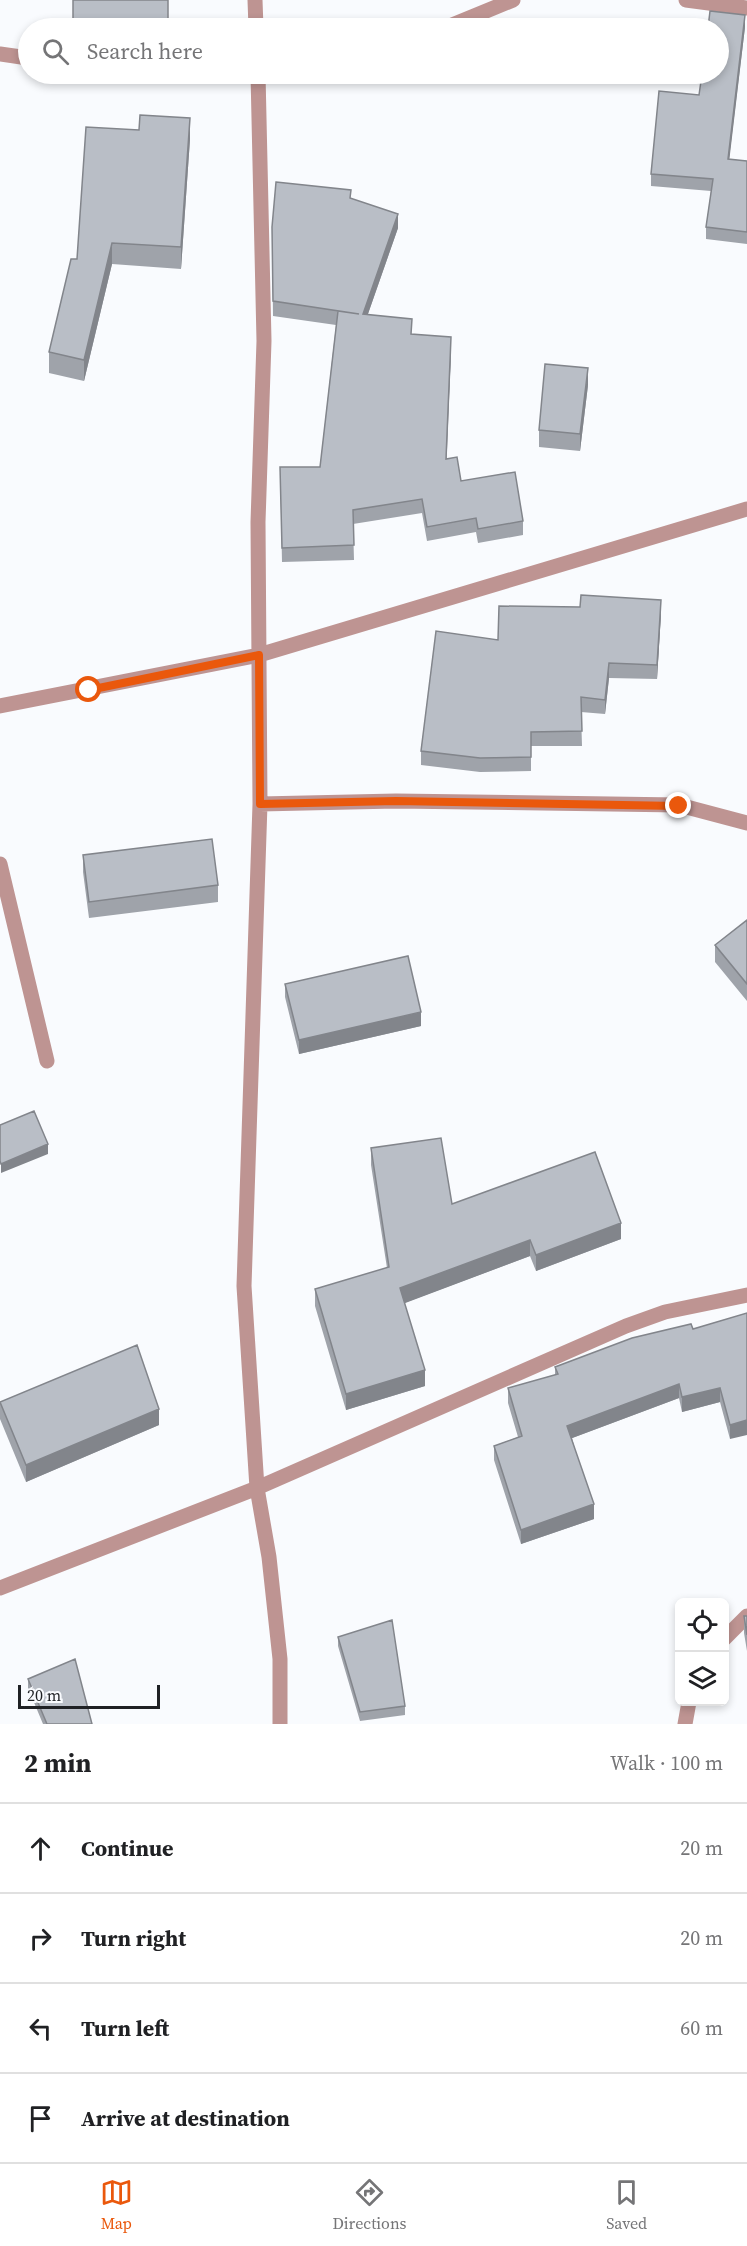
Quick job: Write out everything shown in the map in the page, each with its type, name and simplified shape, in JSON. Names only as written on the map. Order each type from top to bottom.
[{"type":"street","points":[[255,0],[256,18]]},
{"type":"street","points":[[469,18],[513,0]]},
{"type":"street","points":[[686,0],[747,8]]},
{"type":"street","points":[[0,54],[18,57]]},
{"type":"street","points":[[258,84],[264,341],[258,522],[260,804],[244,1286],[257,1488],[269,1557],[280,1659],[280,1724]]},
{"type":"street","points":[[0,706],[259,655],[747,509]]},
{"type":"street","points":[[260,804],[396,801],[679,806],[747,823]]},
{"type":"street","points":[[0,864],[47,1061]]},
{"type":"street","points":[[0,1588],[257,1488],[626,1326],[665,1312],[747,1294]]},
{"type":"street","points":[[729,1634],[747,1616]]},
{"type":"street","points":[[685,1724],[688,1706]]},
{"type":"building","points":[[73,0],[168,0],[168,18],[73,18]]},
{"type":"building","points":[[710,11],[745,15],[728,159],[747,161],[747,232],[706,227],[713,179],[651,174],[659,91],[699,95],[701,84],[729,84],[729,18],[709,18]]},
{"type":"building","points":[[140,115],[190,118],[181,247],[112,243],[84,360],[49,352],[71,259],[77,259],[86,127],[139,130]]},
{"type":"building","points":[[276,182],[351,190],[350,198],[398,214],[363,314],[412,319],[411,334],[451,337],[446,459],[457,457],[461,481],[515,472],[523,521],[478,529],[476,518],[427,527],[422,499],[353,510],[354,545],[282,548],[280,467],[320,467],[338,311],[359,314],[273,301],[272,227]]},
{"type":"building","points":[[545,364],[588,368],[580,434],[539,430]]},
{"type":"building","points":[[581,595],[661,600],[657,665],[609,663],[605,700],[581,697],[582,731],[531,732],[531,757],[480,758],[421,751],[436,631],[498,640],[499,606],[580,607]]},
{"type":"building","points":[[212,839],[218,885],[89,902],[83,855]]},
{"type":"building","points":[[747,920],[747,984],[715,945]]},
{"type":"building","points":[[408,956],[421,1012],[299,1040],[285,984]]},
{"type":"building","points":[[34,1111],[48,1144],[1,1164],[0,1125]]},
{"type":"building","points":[[441,1138],[452,1204],[595,1152],[621,1223],[536,1255],[530,1240],[400,1288],[425,1370],[346,1394],[315,1289],[389,1267],[371,1148]]},
{"type":"building","points":[[747,1313],[747,1420],[730,1425],[720,1388],[682,1397],[679,1384],[567,1426],[594,1504],[521,1530],[494,1446],[522,1436],[508,1388],[558,1374],[555,1367],[632,1338],[691,1324],[693,1329]]},
{"type":"building","points":[[137,1345],[159,1409],[26,1465],[0,1402]]},
{"type":"building","points":[[744,1616],[747,1616],[747,1635]]},
{"type":"building","points":[[392,1620],[405,1706],[360,1712],[338,1637]]},
{"type":"building","points":[[75,1659],[92,1724],[47,1724],[28,1679]]},
{"type":"route","points":[[89,690],[259,655],[260,804],[396,801],[679,806]]}]
